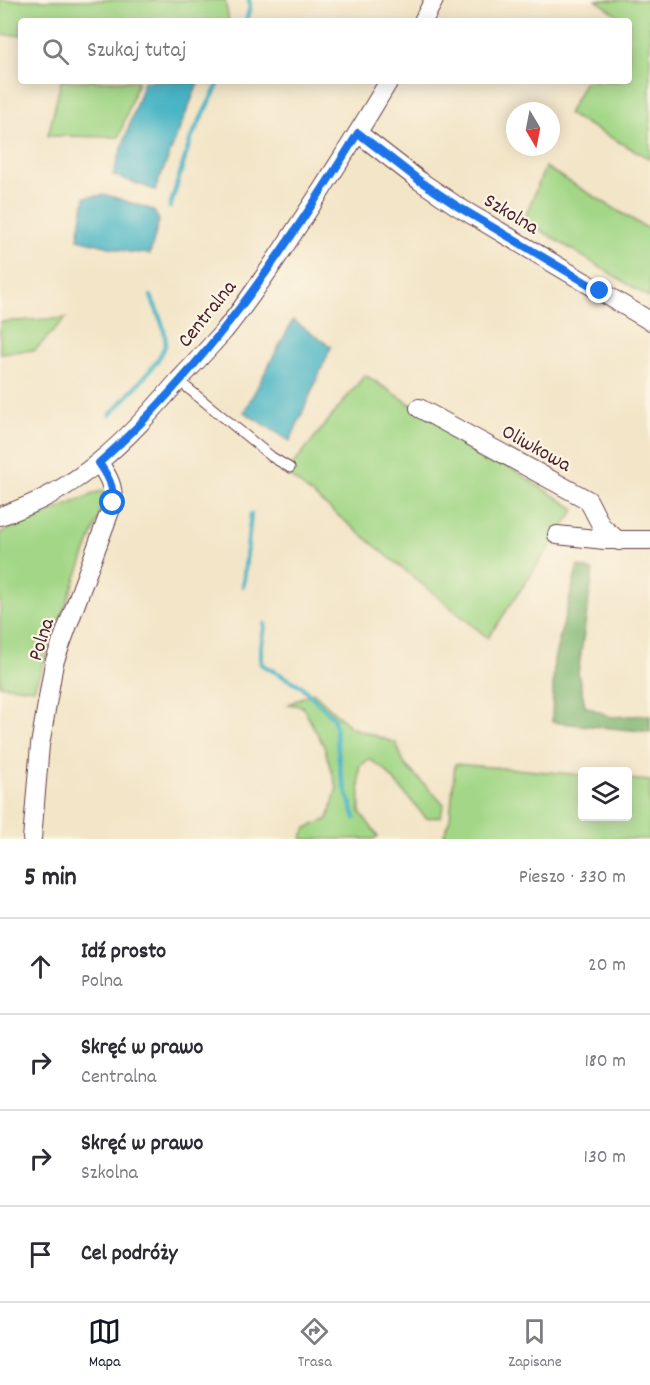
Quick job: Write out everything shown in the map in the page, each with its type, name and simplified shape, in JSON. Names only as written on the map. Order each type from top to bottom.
[{"type":"street","points":[[425,18],[434,0]]},
{"type":"street","name":"Centralna","points":[[0,516],[60,491],[99,463],[126,439],[179,381],[224,330],[266,275],[387,84]]},
{"type":"street","name":"Szkolna","points":[[358,133],[420,181],[457,206],[650,321]]},
{"type":"street","name":"Oliwkowa","points":[[419,408],[588,500],[602,527],[619,541]]},
{"type":"street","name":"Polna","points":[[32,839],[40,745],[54,663],[113,503],[114,491],[99,463]]},
{"type":"street","points":[[557,536],[619,541],[650,540]]},
{"type":"lane","points":[[179,381],[272,457],[290,468]]},
{"type":"green space","points":[[0,0],[225,0],[228,18],[18,18],[18,35],[0,35]]},
{"type":"green space","points":[[596,0],[650,0],[650,159],[568,114],[583,84],[632,84],[632,18],[618,18],[619,16]]},
{"type":"green space","points":[[60,84],[137,84],[119,137],[48,136]]},
{"type":"green space","points":[[545,167],[650,230],[650,298],[524,220]]},
{"type":"green space","points":[[66,318],[35,350],[0,353],[0,322]]},
{"type":"green space","points":[[365,375],[575,509],[488,638],[286,473]]},
{"type":"green space","points":[[103,490],[99,517],[34,689],[0,685],[0,533]]},
{"type":"green space","points":[[578,566],[593,571],[578,673],[585,706],[611,717],[650,715],[650,732],[552,722],[554,660]]},
{"type":"green space","points":[[313,692],[350,727],[396,743],[405,765],[444,804],[440,817],[426,818],[385,770],[369,759],[359,767],[360,812],[378,836],[374,839],[301,839],[306,828],[328,819],[337,788],[324,746],[302,706],[289,704]]},
{"type":"green space","points":[[455,764],[578,775],[578,821],[632,821],[632,779],[650,781],[650,839],[442,839],[450,819]]},
{"type":"water","points":[[143,84],[198,84],[155,190],[113,175]]},
{"type":"water","points":[[107,195],[153,210],[159,220],[150,254],[129,252],[78,239],[85,197]]},
{"type":"water","points":[[293,320],[331,347],[290,441],[244,412]]},
{"type":"waterway","points":[[247,18],[250,7],[249,0]]},
{"type":"waterway","points":[[170,207],[191,138],[218,84]]},
{"type":"waterway","points":[[110,415],[157,361],[165,345],[163,327],[151,296]]},
{"type":"waterway","points":[[243,586],[251,514]]},
{"type":"waterway","points":[[265,624],[261,664],[301,686],[334,718],[341,775],[355,818]]},
{"type":"route","points":[[113,503],[114,491],[99,463],[126,439],[224,330],[266,275],[358,133],[420,181],[457,206],[600,291]]}]
